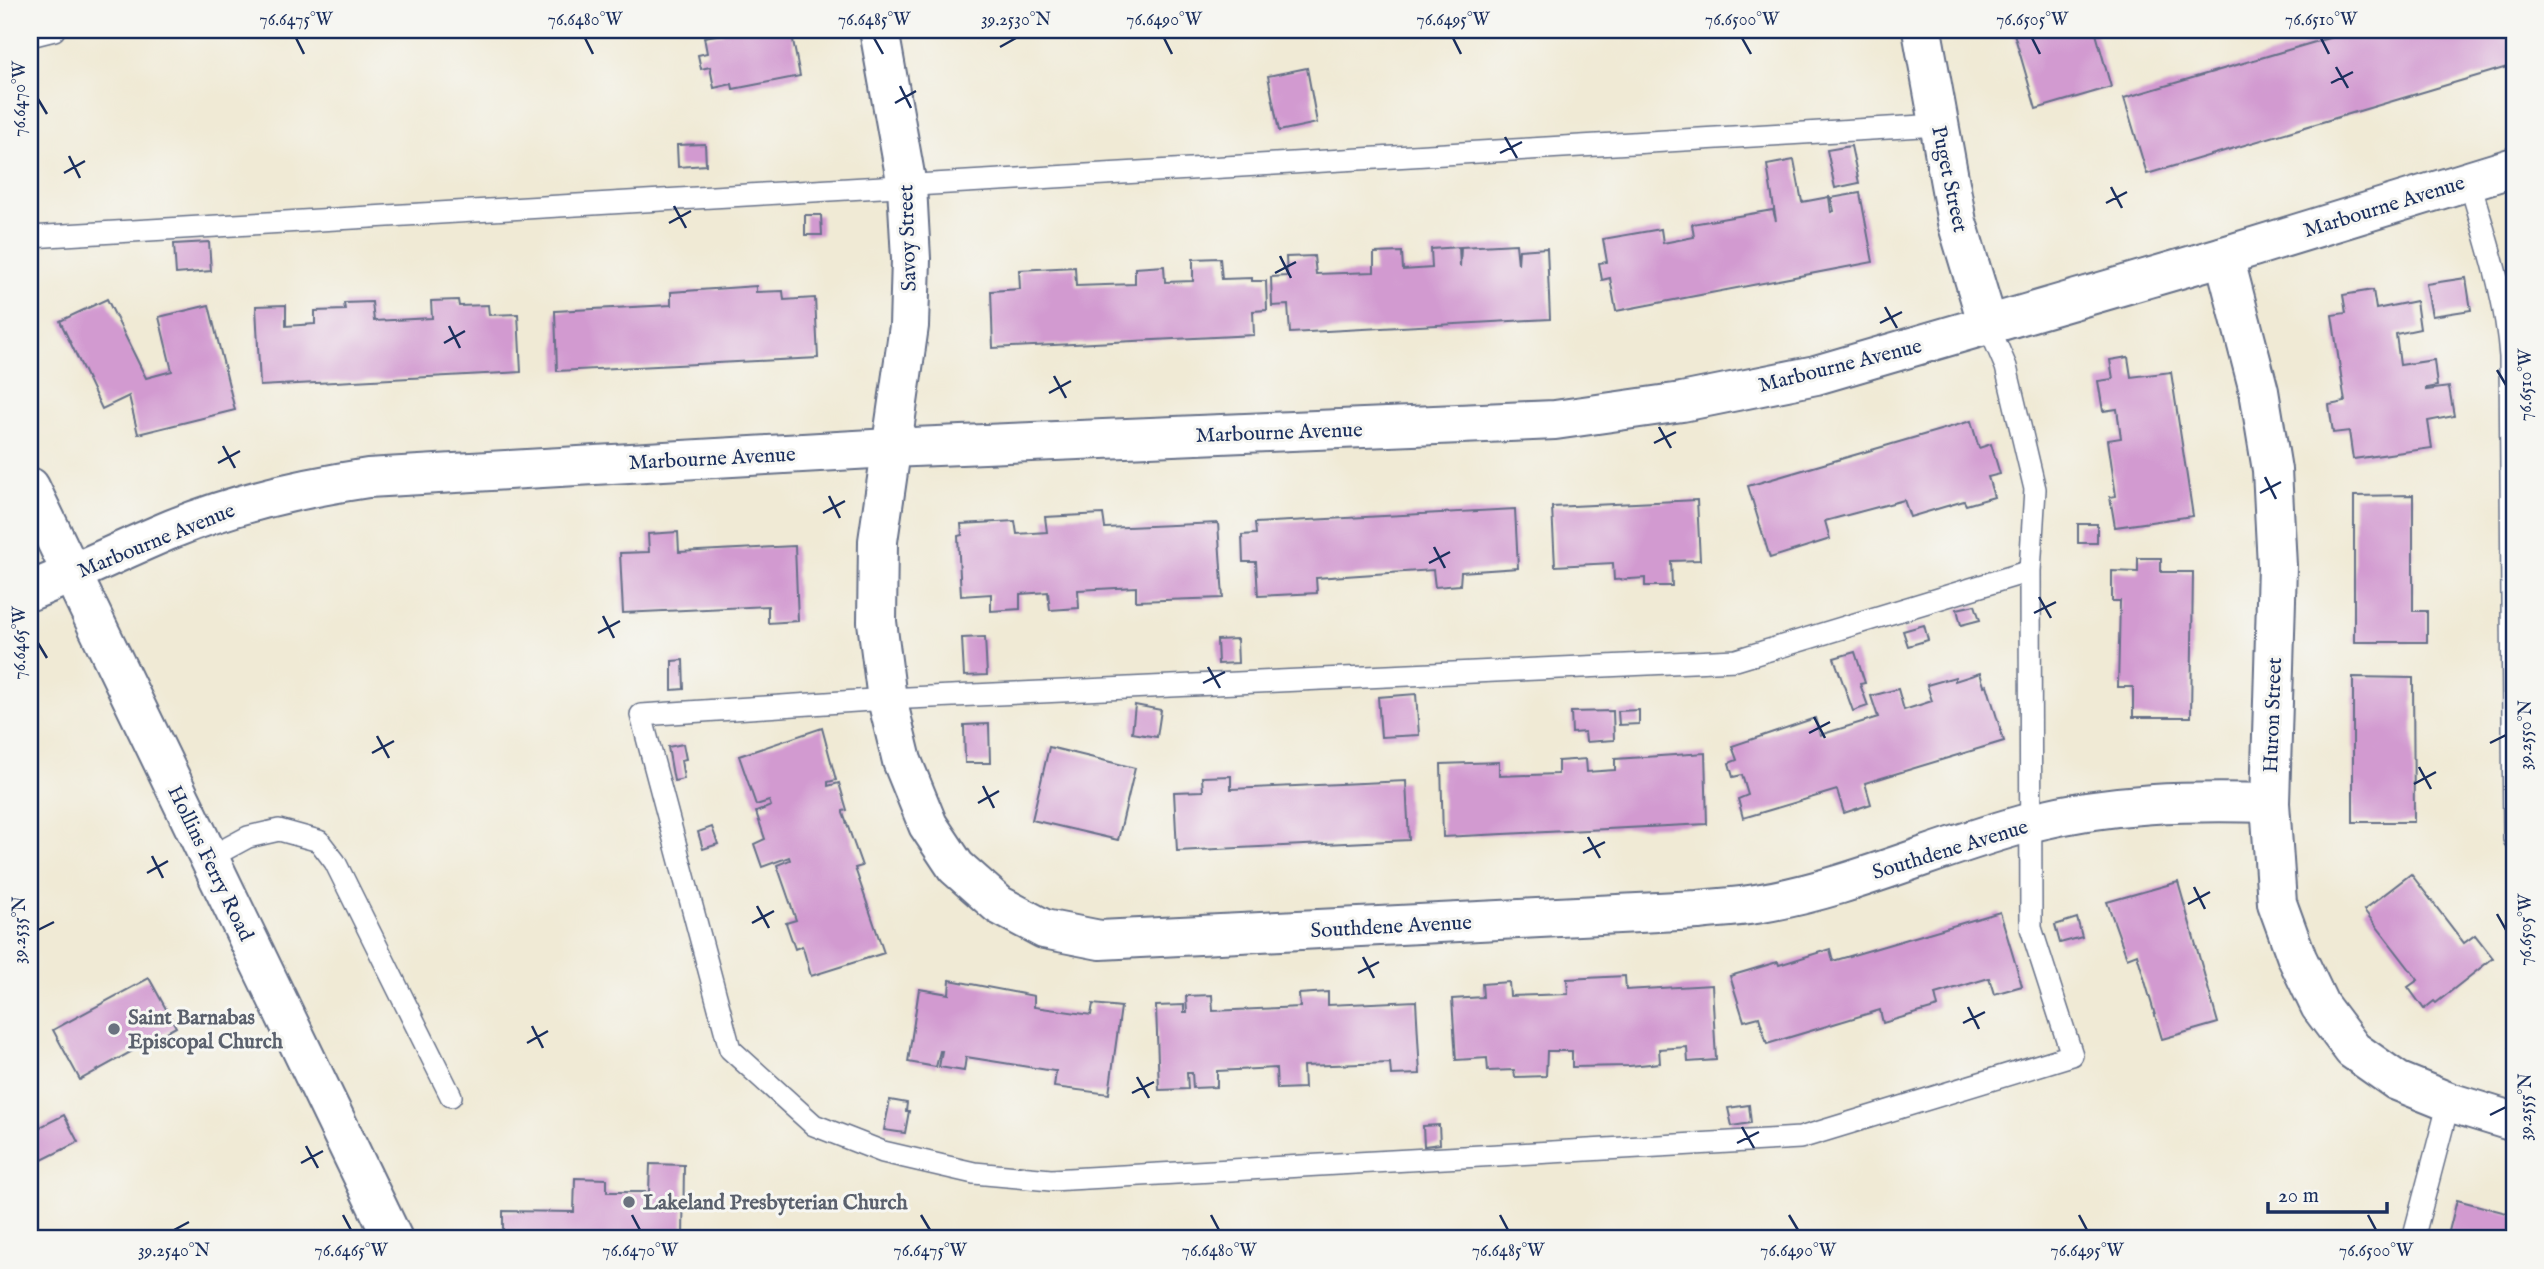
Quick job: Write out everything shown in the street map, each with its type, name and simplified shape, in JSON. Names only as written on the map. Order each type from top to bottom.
[{"type":"street","name":"Savoy Street","points":[[879,30],[906,186],[911,259],[909,326],[890,448]]},
{"type":"street","name":"Puget Street","points":[[1922,30],[1957,222],[1988,325]]},
{"type":"street","name":"Marbourne Avenue","points":[[30,591],[173,528],[303,488],[368,478],[890,448],[1555,420],[1682,402],[1816,374],[2224,256],[2514,167]]},
{"type":"street","name":"Huron Street","points":[[2224,256],[2259,391],[2272,470],[2277,566],[2270,803],[2277,903],[2297,958],[2320,1006],[2353,1050],[2397,1081],[2449,1102],[2514,1122]]},
{"type":"street","name":"Southdene Avenue","points":[[890,448],[878,541],[877,622],[887,699],[902,761],[928,825],[956,867],[999,905],[1044,929],[1100,940],[1698,910],[1757,904],[1826,887],[2032,822],[2122,805],[2187,801],[2270,803]]},
{"type":"street","name":"Hollins Ferry Road","points":[[30,487],[393,1239]]},
{"type":"lane","points":[[30,36],[54,30]]},
{"type":"lane","points":[[30,237],[1938,125]]},
{"type":"lane","points":[[2469,180],[2500,289],[2508,328],[2510,357],[2514,839]]},
{"type":"lane","points":[[1988,325],[2006,367],[2035,489],[2030,572],[2031,928],[2072,1055],[1800,1138],[1051,1180],[974,1173],[883,1152],[814,1125],[730,1049],[641,715],[887,699],[1736,660],[2030,572]]},
{"type":"lane","points":[[209,858],[248,837],[279,830],[319,841],[335,862],[451,1096]]},
{"type":"lane","points":[[2413,1239],[2449,1102]]},
{"type":"building","points":[[722,30],[791,30],[800,76],[733,89],[732,84],[714,88],[710,67],[701,69],[698,55],[707,53],[704,37],[723,34]]},
{"type":"building","points":[[2013,30],[2095,30],[2111,87],[2036,109]]},
{"type":"building","points":[[2356,30],[2514,30],[2514,65],[2147,174],[2124,98]]},
{"type":"building","points":[[1307,68],[1317,123],[1279,131],[1268,76]]},
{"type":"building","points":[[705,144],[706,165],[678,167],[677,145]]},
{"type":"building","points":[[1851,146],[1859,183],[1835,188],[1827,150]]},
{"type":"building","points":[[1794,160],[1802,202],[1829,197],[1831,212],[1834,211],[1831,198],[1860,193],[1873,262],[1616,311],[1610,278],[1602,280],[1599,263],[1607,262],[1603,239],[1661,229],[1663,243],[1694,237],[1692,224],[1773,210],[1776,221],[1767,165]]},
{"type":"building","points":[[805,215],[821,215],[822,235],[805,235]]},
{"type":"building","points":[[209,242],[211,271],[176,274],[174,244]]},
{"type":"building","points":[[1516,244],[1518,264],[1519,250],[1547,248],[1550,319],[1290,333],[1288,305],[1272,306],[1271,277],[1287,276],[1286,257],[1314,256],[1316,274],[1374,272],[1374,253],[1402,252],[1403,270],[1432,268],[1431,249],[1459,247],[1460,267],[1461,247]]},
{"type":"building","points":[[1220,258],[1222,279],[1252,278],[1252,281],[1266,281],[1267,310],[1253,311],[1254,335],[993,348],[991,291],[1020,289],[1019,270],[1075,267],[1076,286],[1135,284],[1135,268],[1164,266],[1165,282],[1193,281],[1193,259]]},
{"type":"building","points":[[2466,278],[2471,310],[2432,316],[2426,284]]},
{"type":"building","points":[[756,286],[756,292],[783,291],[784,300],[815,298],[818,358],[557,371],[555,311],[671,305],[671,292]]},
{"type":"building","points":[[2373,290],[2376,309],[2416,301],[2420,329],[2396,334],[2400,365],[2434,360],[2437,386],[2426,390],[2449,387],[2454,416],[2428,421],[2432,448],[2353,459],[2349,431],[2333,433],[2329,405],[2345,402],[2332,315],[2346,313],[2343,295]]},
{"type":"building","points":[[107,299],[146,378],[172,371],[159,317],[209,305],[235,410],[138,434],[129,396],[102,409],[60,321]]},
{"type":"building","points":[[458,300],[459,306],[488,305],[489,315],[518,314],[521,372],[260,386],[256,306],[286,305],[286,326],[315,324],[315,311],[345,310],[344,303],[372,302],[374,321],[432,318],[431,301]]},
{"type":"building","points":[[2128,357],[2131,377],[2171,372],[2193,516],[2115,527],[2110,497],[2116,496],[2108,440],[2121,438],[2117,409],[2103,411],[2098,381],[2113,379],[2110,360]]},
{"type":"building","points":[[1971,421],[1979,448],[1991,444],[2000,474],[1988,477],[1994,497],[1966,505],[1964,501],[1910,517],[1904,500],[1825,521],[1830,539],[1770,558],[1748,486]]},
{"type":"building","points":[[2413,495],[2413,611],[2427,611],[2427,642],[2354,642],[2354,496]]},
{"type":"building","points":[[1697,500],[1700,560],[1671,561],[1672,586],[1645,586],[1645,578],[1614,580],[1613,563],[1555,566],[1552,507]]},
{"type":"building","points":[[1515,509],[1518,568],[1461,572],[1460,585],[1435,587],[1433,570],[1316,578],[1317,593],[1258,596],[1256,562],[1243,562],[1242,535],[1256,534],[1255,523]]},
{"type":"building","points":[[1103,514],[1105,528],[1218,523],[1223,598],[1136,601],[1136,587],[1078,590],[1079,608],[1050,610],[1048,592],[1020,594],[1020,609],[991,611],[991,594],[961,596],[958,536],[962,535],[961,524],[1015,521],[1017,534],[1047,532],[1045,517]]},
{"type":"building","points":[[2078,524],[2097,524],[2097,543],[2078,543]]},
{"type":"building","points":[[678,532],[679,552],[795,546],[798,621],[768,623],[768,606],[623,613],[620,553],[649,552],[648,534]]},
{"type":"building","points":[[2138,558],[2161,558],[2161,572],[2193,572],[2191,717],[2133,717],[2133,687],[2118,687],[2120,601],[2112,601],[2112,571],[2138,572]]},
{"type":"building","points":[[1975,605],[1980,620],[1961,625],[1957,609]]},
{"type":"building","points":[[1924,625],[1928,640],[1908,646],[1903,631]]},
{"type":"building","points":[[985,637],[987,675],[964,676],[962,638]]},
{"type":"building","points":[[1237,639],[1238,663],[1218,664],[1217,640]]},
{"type":"building","points":[[1855,652],[1865,683],[1860,684],[1868,706],[1853,711],[1834,658]]},
{"type":"building","points":[[683,660],[684,689],[672,690],[672,661]]},
{"type":"building","points":[[1980,673],[1984,686],[1987,685],[2004,741],[1865,783],[1871,804],[1844,813],[1837,790],[1743,818],[1738,799],[1748,795],[1742,775],[1733,777],[1729,763],[1737,760],[1732,746],[1815,718],[1820,735],[1878,717],[1871,696],[1898,689],[1904,710],[1932,701],[1927,685],[1955,677],[1955,681]]},
{"type":"building","points":[[2353,677],[2413,678],[2414,822],[2353,822]]},
{"type":"building","points":[[1416,694],[1419,735],[1381,737],[1378,697]]},
{"type":"building","points":[[1135,705],[1161,710],[1157,737],[1132,733]]},
{"type":"building","points":[[1639,710],[1639,724],[1619,725],[1618,711]]},
{"type":"building","points":[[1613,711],[1614,740],[1586,742],[1585,732],[1572,733],[1571,712]]},
{"type":"building","points":[[989,724],[990,763],[965,763],[964,725]]},
{"type":"building","points":[[822,728],[836,780],[828,782],[828,786],[839,783],[847,810],[843,813],[862,866],[855,868],[884,953],[811,976],[803,948],[802,946],[795,949],[786,923],[796,920],[777,865],[790,860],[789,857],[762,867],[754,844],[765,839],[756,812],[771,806],[769,801],[756,805],[739,756]]},
{"type":"building","points":[[683,744],[686,759],[681,760],[684,779],[674,781],[668,747]]},
{"type":"building","points":[[1049,747],[1135,768],[1118,840],[1032,820]]},
{"type":"building","points":[[1705,753],[1707,824],[1443,837],[1441,764],[1499,762],[1499,776],[1558,774],[1558,761],[1586,759],[1587,772],[1615,770],[1615,759]]},
{"type":"building","points":[[1231,776],[1231,789],[1406,781],[1409,840],[1177,851],[1174,792],[1203,791],[1202,777]]},
{"type":"building","points":[[712,827],[718,844],[703,849],[698,832]]},
{"type":"building","points":[[2411,874],[2464,943],[2475,935],[2493,958],[2436,1003],[2434,1001],[2424,1009],[2408,987],[2418,980],[2364,910]]},
{"type":"building","points":[[2178,882],[2218,1023],[2162,1039],[2137,954],[2127,958],[2107,902]]},
{"type":"building","points":[[2000,912],[2022,986],[1994,994],[1989,978],[1935,994],[1938,1007],[1883,1023],[1880,1010],[1767,1044],[1759,1017],[1744,1021],[1730,976],[1778,962],[1779,965],[1830,949],[1833,961]]},
{"type":"building","points":[[2077,918],[2082,937],[2060,943],[2055,925]]},
{"type":"building","points":[[1625,976],[1626,990],[1712,985],[1716,1060],[1688,1062],[1687,1047],[1659,1049],[1660,1063],[1572,1067],[1572,1051],[1547,1051],[1546,1076],[1515,1077],[1514,1070],[1488,1071],[1487,1058],[1456,1060],[1452,999],[1483,997],[1482,984],[1509,982],[1510,996],[1568,994],[1567,979]]},
{"type":"building","name":"Saint Barnabas Episcopal Church","points":[[149,978],[176,1027],[80,1080],[53,1030]]},
{"type":"building","points":[[950,980],[1034,996],[1034,1007],[1091,1015],[1093,1004],[1121,1007],[1109,1094],[1054,1087],[1056,1071],[966,1057],[964,1071],[939,1067],[942,1051],[936,1067],[908,1062],[919,989],[949,994]]},
{"type":"building","points":[[1328,992],[1328,1005],[1416,1001],[1420,1074],[1391,1075],[1390,1063],[1303,1066],[1304,1088],[1277,1089],[1276,1068],[1217,1071],[1217,1087],[1193,1088],[1192,1073],[1187,1073],[1188,1089],[1159,1090],[1156,1006],[1184,1005],[1184,1012],[1187,1012],[1186,996],[1212,995],[1213,1011],[1300,1007],[1299,994]]},
{"type":"building","points":[[2514,1019],[2514,1048],[2509,1047]]},
{"type":"building","points":[[890,1100],[907,1103],[906,1111],[909,1111],[905,1133],[884,1130]]},
{"type":"building","points":[[1749,1105],[1751,1123],[1732,1126],[1728,1108]]},
{"type":"building","points":[[64,1115],[78,1142],[36,1163],[30,1152],[30,1132]]},
{"type":"building","points":[[1439,1125],[1440,1144],[1424,1146],[1423,1126]]},
{"type":"building","name":"Lakeland Presbyterian Church","points":[[650,1164],[684,1165],[683,1239],[503,1239],[503,1211],[574,1212],[575,1178],[607,1179],[607,1192],[649,1192]]},
{"type":"building","points":[[2457,1200],[2514,1215],[2514,1239],[2447,1239]]},
{"type":"place","name":"Saint Barnabas Episcopal Church","points":[[114,1029]]},
{"type":"place","name":"Lakeland Presbyterian Church","points":[[629,1202]]}]
